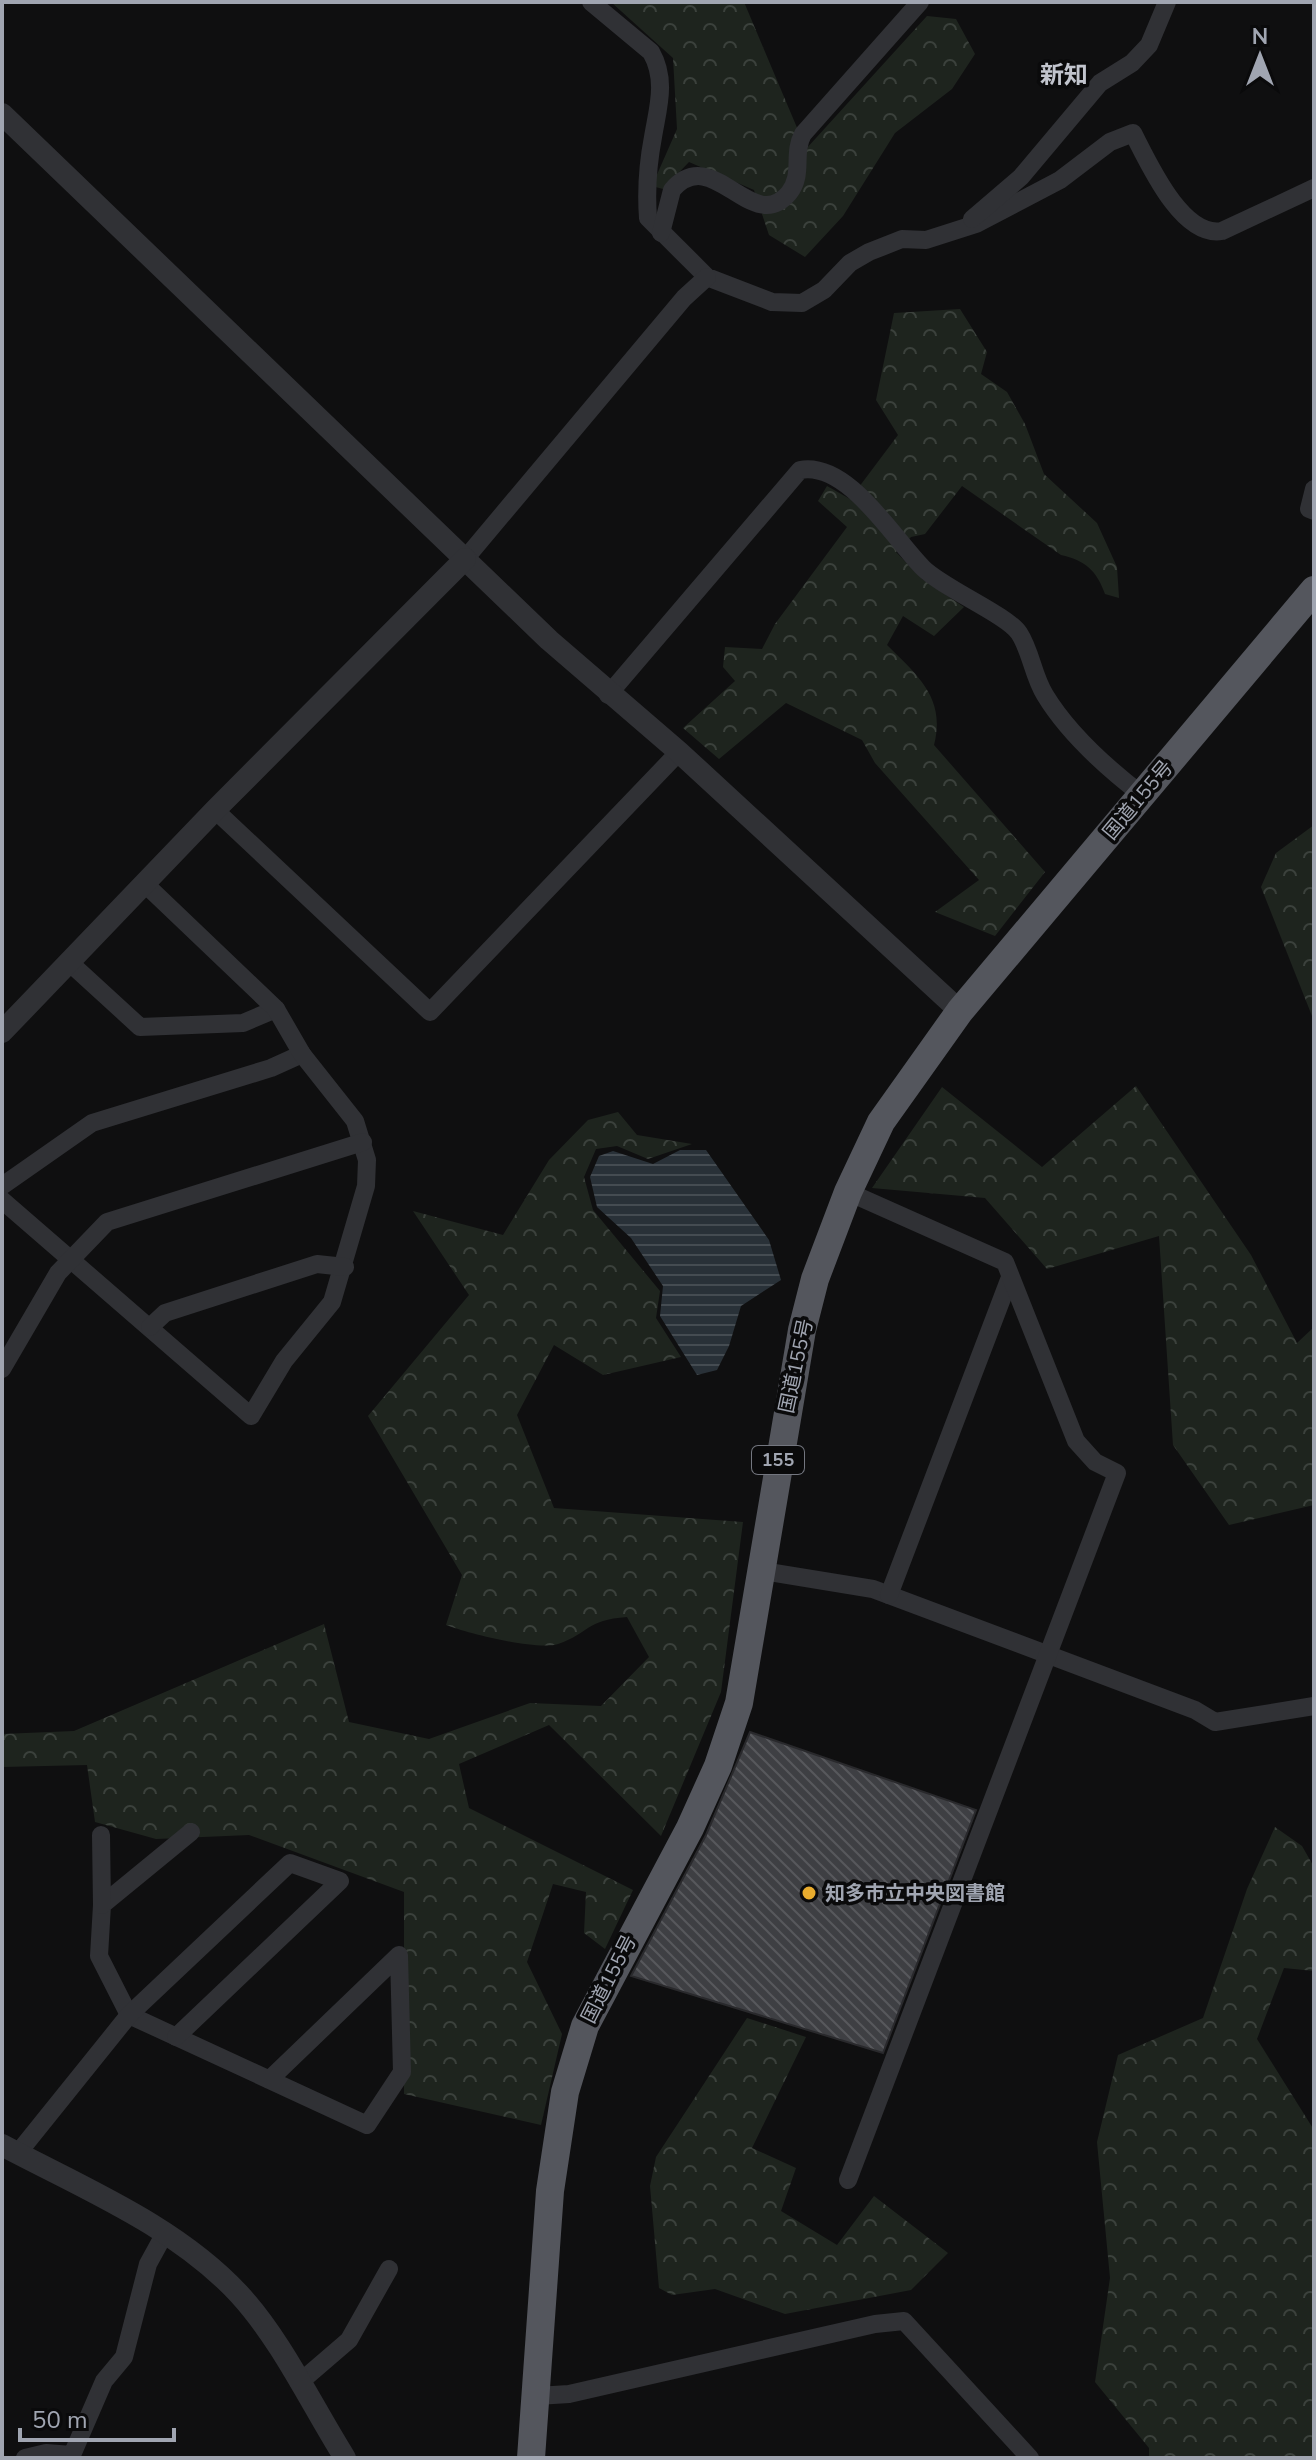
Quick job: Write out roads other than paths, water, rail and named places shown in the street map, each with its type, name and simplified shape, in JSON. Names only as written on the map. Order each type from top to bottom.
[{"type":"highway","name":"国道155号","points":[[531,2458],[550,2191],[565,2092],[585,2026],[690,1828],[718,1766],[739,1703],[786,1409],[802,1330],[815,1279],[848,1192],[881,1122],[960,1011],[1314,590]]},
{"type":"street","points":[[591,2],[651,52],[657,62],[660,106],[647,197],[648,218],[707,277],[772,302],[802,303],[824,290],[850,263],[869,252],[902,239],[926,240],[964,227],[1060,180],[1092,154],[1133,133],[1173,201],[1197,228],[1208,234],[1222,231],[1314,188]]},
{"type":"street","points":[[661,233],[672,190],[691,176],[710,177],[752,202],[764,205],[784,198],[797,180],[796,146],[803,134],[920,2]]},
{"type":"street","points":[[964,227],[1021,177],[1100,83],[1132,63],[1149,45],[1167,2]]},
{"type":"street","points":[[2,114],[608,695],[679,752],[960,1011]]},
{"type":"street","points":[[2,1032],[215,810],[465,559],[684,298],[707,277]]},
{"type":"street","points":[[608,695],[800,470],[815,467],[842,481],[873,509],[926,571],[1018,632],[1044,695],[1112,772],[1142,795]]},
{"type":"street","points":[[1314,489],[1309,509],[1314,511]]},
{"type":"street","points":[[215,810],[430,1012],[679,752]]},
{"type":"street","points":[[2,1200],[251,1416],[284,1361],[332,1302],[345,1267],[366,1186],[363,1142],[355,1121],[302,1054],[276,1009],[144,883]]},
{"type":"street","points":[[69,962],[140,1027],[243,1023],[276,1009]]},
{"type":"street","points":[[2,1186],[92,1123],[271,1068],[302,1054]]},
{"type":"street","points":[[2,1369],[58,1273],[107,1222],[363,1142]]},
{"type":"street","points":[[848,1192],[1005,1262],[1009,1280],[1076,1441],[1095,1462],[1117,1473],[848,2180]]},
{"type":"street","points":[[150,1327],[165,1313],[317,1264],[345,1267]]},
{"type":"street","points":[[889,1595],[1009,1280]]},
{"type":"street","points":[[762,1571],[889,1595],[1050,1653],[1195,1710],[1215,1722],[1314,1706]]},
{"type":"street","points":[[102,1905],[191,1832]]},
{"type":"street","points":[[101,1835],[99,1956],[129,2015],[269,2080],[367,2125],[402,2072],[399,1955],[269,2080]]},
{"type":"street","points":[[176,2037],[340,1881],[290,1863],[129,2015],[10,2149],[165,2233],[190,2249],[240,2295],[345,2458]]},
{"type":"street","points":[[25,2458],[46,2453],[72,2455],[104,2381],[124,2357],[148,2264],[165,2233]]},
{"type":"street","points":[[299,2383],[349,2340],[389,2269]]},
{"type":"street","points":[[537,2396],[569,2394],[875,2324],[904,2321],[1030,2458]]},
{"type":"place","name":"知多市立中央図書館","points":[[809,1893]]},
{"type":"district","name":"新知","points":[[1064,75]]}]
